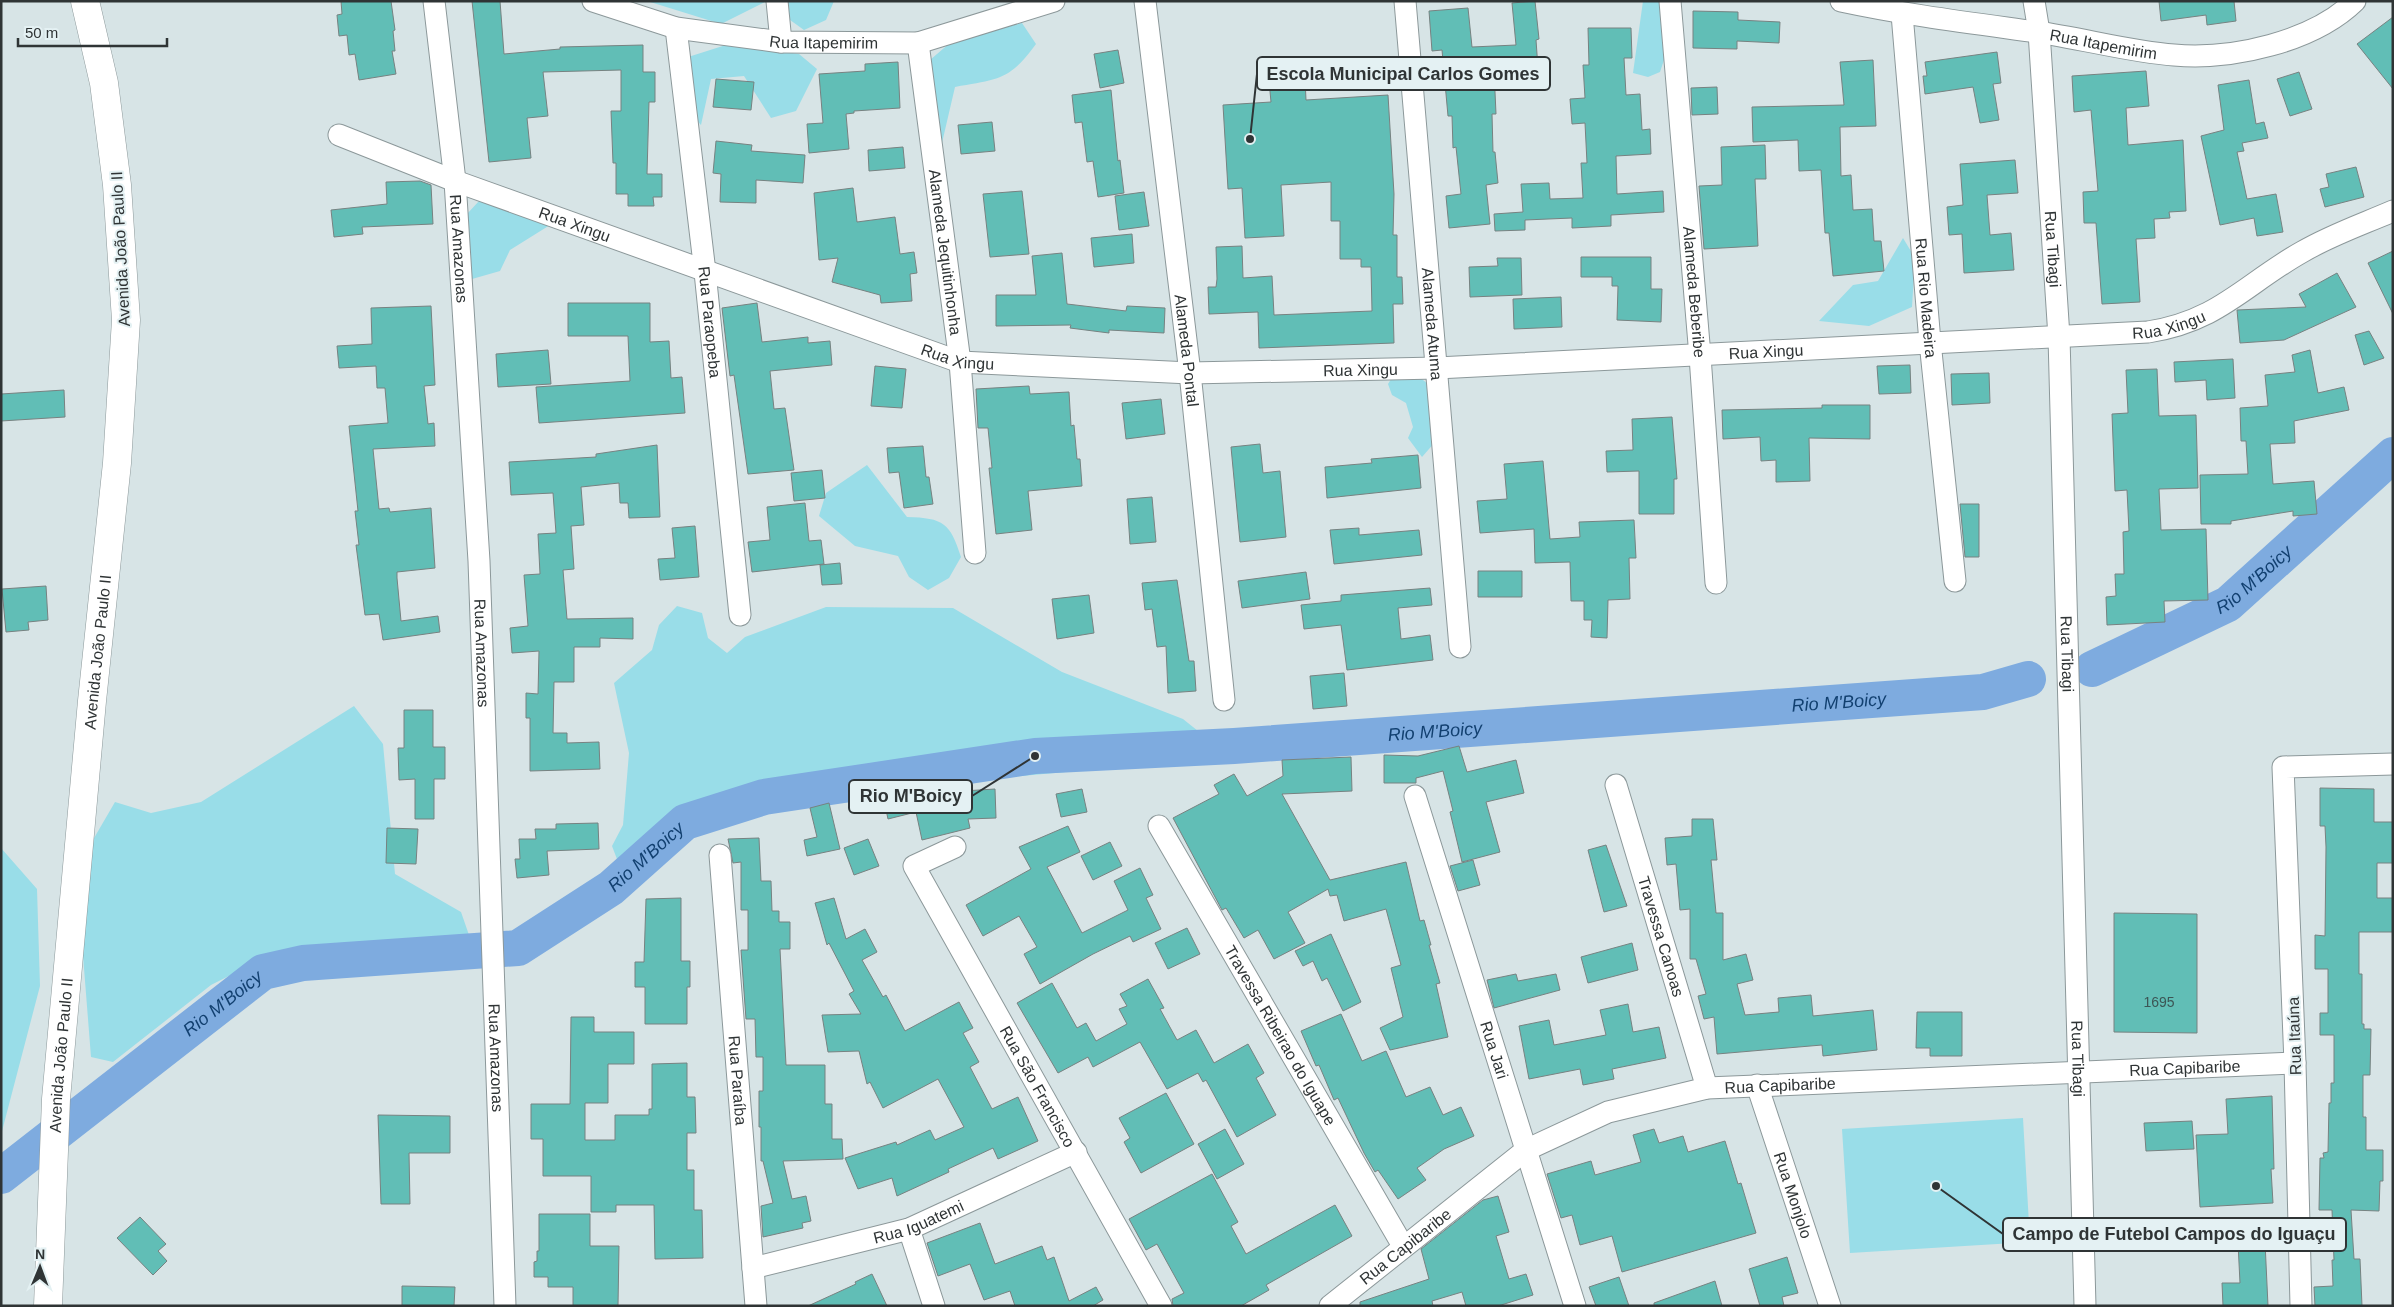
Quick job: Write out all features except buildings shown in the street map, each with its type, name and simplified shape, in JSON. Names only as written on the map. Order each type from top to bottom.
[{"type":"main road","name":"Avenida João Paulo II","points":[[48,1306],[56,1099],[92,701],[117,463],[126,320],[117,185],[104,84],[85,1]]},
{"type":"street","name":"Rua Amazonas","points":[[434,1],[455,181],[479,561],[505,1306]]},
{"type":"street","name":"Rua Itapemirim","points":[[593,1],[676,28],[781,42],[918,42],[1041,3]]},
{"type":"street","points":[[777,1],[781,42]]},
{"type":"street","name":"Alameda Pontal","points":[[1145,1],[1190,373],[1224,700]]},
{"type":"street","name":"Alameda Atuma","points":[[1405,1],[1460,646]]},
{"type":"street","name":"Alameda Beberibe","points":[[1670,1],[1700,356],[1716,583]]},
{"type":"street","name":"Rua Itapemirim","points":[[1842,1],[1902,14],[2039,32],[2175,56],[2240,52],[2301,36],[2355,1]]},
{"type":"street","name":"Rua Tibagi","points":[[2034,1],[2039,32],[2059,337],[2085,1306]]},
{"type":"street","name":"Rua Rio Madeira","points":[[1902,14],[1930,342],[1955,581]]},
{"type":"street","name":"Rua Paraopeba","points":[[676,28],[705,272],[740,616]]},
{"type":"street","name":"Alameda Jequitinhonha","points":[[918,42],[960,362],[975,553]]},
{"type":"street","name":"Rua Xingu","points":[[339,135],[455,181],[960,362],[1190,373],[1437,368],[2148,332],[2175,328],[2200,318],[2231,301],[2302,252],[2393,211]]},
{"type":"street","name":"Rua Itaúna","points":[[2301,1306],[2295,1063],[2283,767],[2393,764]]},
{"type":"street","name":"Travessa Canoas","points":[[1616,785],[1707,1088]]},
{"type":"street","name":"Rua Jari","points":[[1414,796],[1575,1306]]},
{"type":"street","name":"Travessa Ribeirao do Iguape","points":[[1159,826],[1403,1246]]},
{"type":"street","name":"Rua São Francisco","points":[[955,847],[914,866],[1161,1306]]},
{"type":"street","name":"Rua Paraíba","points":[[720,855],[756,1306]]},
{"type":"street","name":"Rua Capibaribe","points":[[1330,1306],[1526,1150],[1608,1112],[1707,1088],[2078,1074],[2295,1063]]},
{"type":"street","name":"Rua Monjolo","points":[[1757,1085],[1830,1306]]},
{"type":"street","name":"Rua Iguatemi","points":[[753,1268],[909,1228],[1076,1152]]},
{"type":"street","points":[[909,1228],[934,1306]]},
{"type":"shaded area","points":[[647,1],[834,1],[826,20],[804,30],[765,2],[721,24]]},
{"type":"shaded area","points":[[1643,1],[1663,1],[1666,54],[1660,72],[1648,77],[1633,73]]},
{"type":"shaded area","points":[[1022,23],[1036,44],[1018,65],[1010,72],[993,80],[955,87],[938,160],[916,72],[951,42]]},
{"type":"shaded area","points":[[729,44],[799,54],[817,69],[796,111],[771,118],[744,76],[711,79],[701,125],[683,106],[685,58]]},
{"type":"shaded area","points":[[479,201],[500,203],[550,225],[510,250],[500,271],[472,279],[467,214]]},
{"type":"shaded area","points":[[1903,238],[1915,258],[1912,307],[1869,326],[1819,321],[1853,285],[1878,281]]},
{"type":"shaded area","points":[[1413,372],[1428,384],[1436,441],[1422,457],[1408,438],[1413,427],[1406,403],[1392,395],[1388,384],[1393,376]]},
{"type":"shaded area","points":[[867,465],[907,517],[937,521],[949,530],[961,557],[949,578],[928,590],[909,577],[898,556],[855,546],[819,516],[826,493]]},
{"type":"shaded area","points":[[677,606],[702,613],[708,638],[727,653],[745,637],[826,607],[953,608],[1062,672],[1183,719],[1203,735],[1199,760],[988,779],[915,799],[746,807],[702,825],[667,859],[620,867],[612,846],[623,825],[629,753],[614,683],[652,650],[659,625]]},
{"type":"shaded area","points":[[354,706],[383,744],[395,874],[461,912],[469,935],[423,949],[351,943],[276,952],[211,985],[113,1062],[91,1057],[78,892],[90,845],[115,802],[151,813],[201,802]]},
{"type":"shaded area","points":[[1,848],[37,889],[40,986],[1,1135]]},
{"type":"shaded area","points":[[2023,1118],[2030,1242],[1850,1253],[1842,1129]]},
{"type":"waterway","name":"Rio M'Boicy","points":[[2092,669],[2228,604],[2393,455]]},
{"type":"waterway","name":"Rio M'Boicy","points":[[1,1176],[263,972],[303,963],[518,948],[611,888],[685,822],[764,797],[1035,756],[1234,746],[1983,692],[2028,679]]},
{"type":"place","name":"Escola Municipal Carlos Gomes","points":[[1250,139]]},
{"type":"place","name":"Rio M'Boicy","points":[[1035,756]]},
{"type":"place","name":"Campo de Futebol Campos do Iguaçu","points":[[1936,1186]]}]
